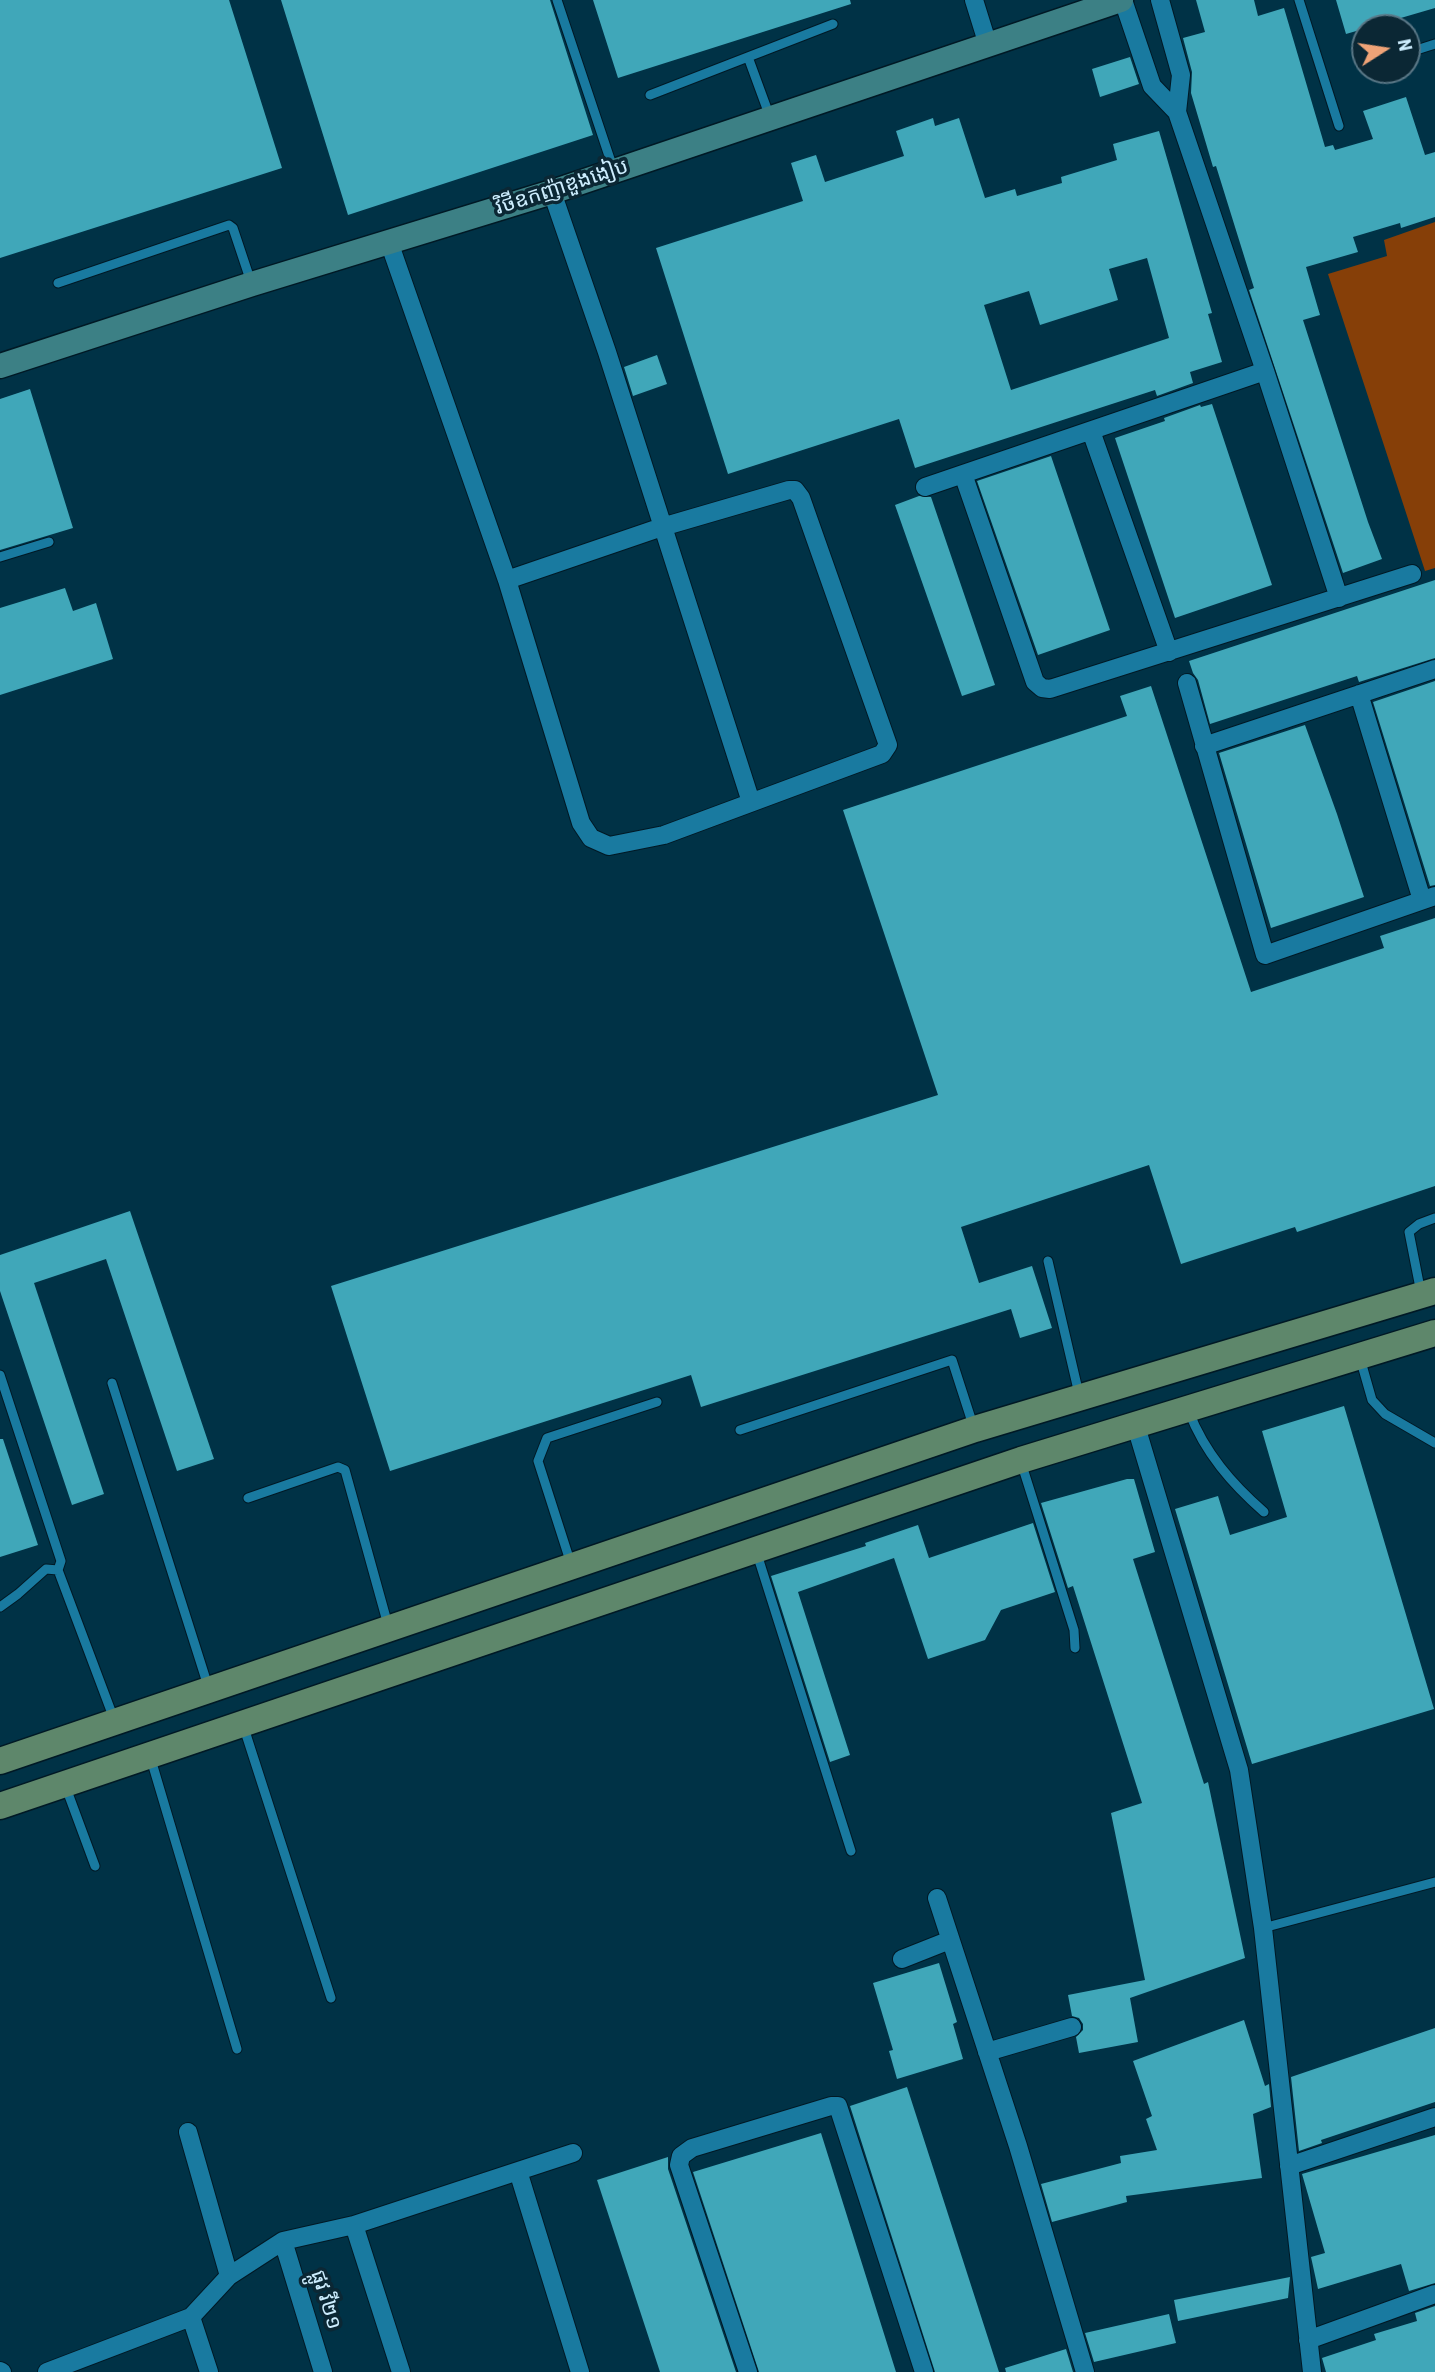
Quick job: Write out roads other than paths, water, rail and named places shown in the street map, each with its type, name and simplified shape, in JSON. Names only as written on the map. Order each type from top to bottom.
[{"type":"main road","points":[[0,1761],[975,1429],[1428,1293]]},
{"type":"main road","points":[[0,1806],[1021,1460],[1435,1333]]},
{"type":"street","points":[[974,0],[988,45]]},
{"type":"street","name":"វិថីឧកញ៉ាឌួងងៀប","points":[[0,366],[252,284],[552,192],[1122,0]]},
{"type":"street","points":[[1122,0],[1152,86],[1177,113],[1339,598]]},
{"type":"street","points":[[1160,0],[1181,75],[1177,113]]},
{"type":"street","points":[[552,192],[607,352],[751,802]]},
{"type":"street","points":[[389,242],[507,580],[569,788],[581,823],[591,838],[610,846],[664,835],[882,754],[888,745],[801,498],[795,490],[662,527],[507,580]]},
{"type":"street","points":[[925,487],[1265,371]]},
{"type":"street","points":[[1091,431],[1169,652]]},
{"type":"street","points":[[963,474],[1035,682],[1050,690],[1412,574]]},
{"type":"street","points":[[1204,747],[1435,669]]},
{"type":"street","points":[[1187,683],[1265,955],[1428,898],[1359,694]]},
{"type":"street","points":[[1135,1423],[1239,1770],[1263,1928],[1312,2372]]},
{"type":"street","points":[[937,1898],[1018,2146],[1085,2372]]},
{"type":"street","points":[[902,1959],[950,1940]]},
{"type":"street","points":[[987,2052],[1072,2027]]},
{"type":"street","points":[[748,2372],[679,2165],[681,2155],[692,2148],[831,2106],[838,2106],[924,2372]]},
{"type":"street","points":[[1289,2166],[1435,2117]]},
{"type":"street","points":[[188,2132],[229,2276]]},
{"type":"street","points":[[47,2372],[191,2317],[229,2276],[283,2241],[354,2225],[573,2153]]},
{"type":"street","points":[[518,2171],[580,2372]]},
{"type":"street","points":[[354,2225],[401,2372]]},
{"type":"street","name":"ផ្លូវ វី២១","points":[[283,2241],[323,2372]]},
{"type":"street","points":[[1308,2340],[1435,2294]]},
{"type":"street","points":[[191,2317],[209,2372]]},
{"type":"lane","points":[[557,0],[614,171]]},
{"type":"lane","points":[[1299,0],[1339,126]]},
{"type":"lane","points":[[650,95],[833,23]]},
{"type":"lane","points":[[748,57],[771,119]]},
{"type":"lane","points":[[58,283],[229,225],[233,228],[252,284]]},
{"type":"lane","points":[[0,557],[49,542]]},
{"type":"lane","points":[[1428,1293],[1409,1232],[1419,1224],[1435,1218]]},
{"type":"lane","points":[[1048,1261],[1079,1396]]},
{"type":"lane","points":[[1359,1356],[1372,1400],[1378,1407],[1385,1414],[1435,1443]]},
{"type":"lane","points":[[740,1430],[952,1360],[975,1429]]},
{"type":"lane","points":[[0,1375],[61,1561],[58,1570],[115,1721]]},
{"type":"lane","points":[[112,1383],[209,1688]]},
{"type":"lane","points":[[572,1566],[538,1461],[547,1438],[657,1402]]},
{"type":"lane","points":[[1187,1407],[1197,1432],[1216,1461],[1264,1512]]},
{"type":"lane","points":[[1021,1460],[1074,1630],[1075,1648]]},
{"type":"lane","points":[[248,1498],[338,1467],[345,1470],[388,1627]]},
{"type":"lane","points":[[756,1549],[851,1851]]},
{"type":"lane","points":[[0,1607],[46,1569],[58,1570]]},
{"type":"lane","points":[[243,1723],[331,1998]]},
{"type":"lane","points":[[149,1755],[237,2049]]},
{"type":"lane","points":[[65,1784],[94,1866]]},
{"type":"lane","points":[[1263,1928],[1435,1882]]}]
